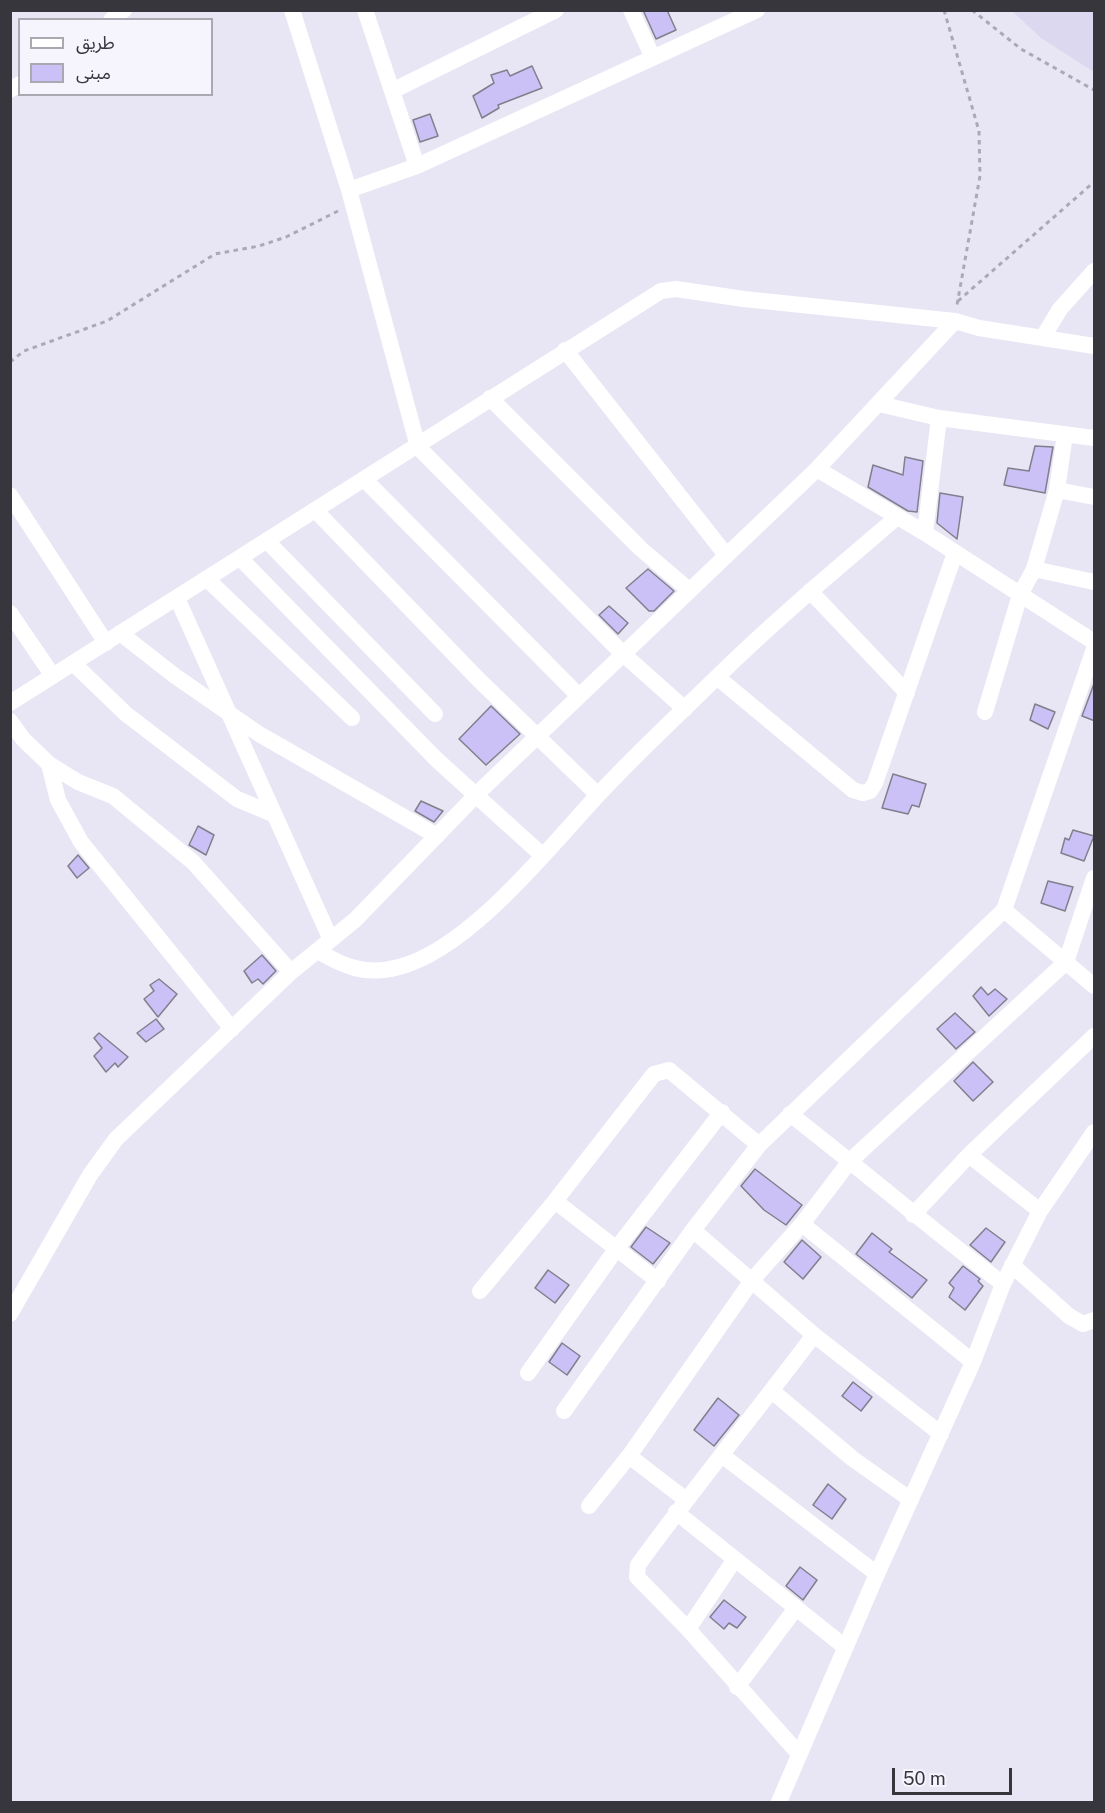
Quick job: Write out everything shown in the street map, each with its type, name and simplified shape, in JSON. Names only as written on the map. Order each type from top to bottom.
[{"type":"street","points":[[292,10],[351,197],[418,447],[622,653],[685,709]]},
{"type":"street","points":[[392,91],[556,10]]},
{"type":"street","points":[[631,10],[653,58]]},
{"type":"street","points":[[351,197],[757,10]]},
{"type":"street","points":[[367,11],[417,166]]},
{"type":"street","points":[[1043,337],[1060,309],[1095,271]]},
{"type":"street","points":[[10,703],[418,447],[490,398],[661,291],[676,289],[744,299],[955,321],[979,328],[1095,346]]},
{"type":"street","points":[[10,1314],[106,1150],[291,972],[356,921],[476,795],[537,735],[817,469],[955,321]]},
{"type":"street","points":[[565,350],[726,555]]},
{"type":"street","points":[[490,398],[641,549],[689,590]]},
{"type":"street","points":[[879,404],[939,418],[1095,438]]},
{"type":"street","points":[[925,533],[939,418]]},
{"type":"street","points":[[985,712],[1020,595],[1034,569],[1057,490],[1065,434]]},
{"type":"street","points":[[817,469],[896,518],[925,533],[1095,642]]},
{"type":"street","points":[[365,480],[578,695]]},
{"type":"street","points":[[1057,490],[1095,497]]},
{"type":"street","points":[[10,495],[106,643]]},
{"type":"street","points":[[316,511],[478,679],[598,795]]},
{"type":"street","points":[[177,598],[273,814],[324,945],[354,970],[371,971],[400,967],[456,937],[502,899],[598,795],[717,677],[810,591],[896,518]]},
{"type":"street","points":[[267,541],[435,714]]},
{"type":"street","points":[[717,677],[853,790],[863,793],[870,791],[875,783],[955,553]]},
{"type":"street","points":[[240,558],[436,759],[543,856]]},
{"type":"street","points":[[1034,569],[1095,582]]},
{"type":"street","points":[[207,579],[352,718]]},
{"type":"street","points":[[810,591],[907,693]]},
{"type":"street","points":[[10,614],[53,676]]},
{"type":"street","points":[[120,633],[175,676],[259,734],[437,836]]},
{"type":"street","points":[[564,1410],[693,1230],[759,1145],[1004,910],[1095,649]]},
{"type":"street","points":[[73,663],[126,714],[237,799],[273,814]]},
{"type":"street","points":[[10,721],[23,739],[48,764],[78,782],[113,796],[193,862],[291,972]]},
{"type":"street","points":[[48,764],[58,800],[81,842],[232,1029]]},
{"type":"street","points":[[590,1506],[753,1279],[802,1224],[850,1161],[1065,962],[1095,878]]},
{"type":"street","points":[[1004,910],[1095,986]]},
{"type":"street","points":[[913,1215],[969,1155],[1095,1036]]},
{"type":"street","points":[[480,1291],[555,1201],[654,1074],[669,1070],[759,1145]]},
{"type":"street","points":[[528,1373],[616,1248],[722,1112]]},
{"type":"street","points":[[790,1114],[913,1215],[1003,1284]]},
{"type":"street","points":[[779,1803],[877,1574],[973,1362],[1012,1264],[1040,1211],[1095,1132]]},
{"type":"street","points":[[969,1155],[1040,1211]]},
{"type":"street","points":[[555,1201],[658,1281]]},
{"type":"street","points":[[802,1224],[973,1362]]},
{"type":"street","points":[[693,1230],[753,1279],[814,1335],[941,1434]]},
{"type":"street","points":[[1012,1264],[1069,1316],[1083,1324],[1095,1320]]},
{"type":"street","points":[[799,1754],[737,1687],[688,1629],[637,1577],[638,1565],[681,1506],[723,1456],[814,1335]]},
{"type":"street","points":[[771,1391],[853,1459],[912,1500]]},
{"type":"street","points":[[628,1456],[735,1559],[845,1647]]},
{"type":"street","points":[[723,1456],[877,1574]]},
{"type":"street","points":[[688,1629],[735,1559]]},
{"type":"street","points":[[737,1687],[796,1608]]},
{"type":"path","points":[[944,10],[979,131],[980,176],[955,321]]},
{"type":"path","points":[[972,10],[1021,49],[1095,90]]},
{"type":"path","points":[[958,301],[1095,182]]},
{"type":"path","points":[[10,362],[24,351],[106,321],[215,254],[259,246],[286,237],[351,197]]},
{"type":"shaded area","points":[[1012,11],[1094,11],[1094,72],[1041,38]]},
{"type":"building","points":[[643,10],[667,10],[676,30],[656,39]]},
{"type":"building","points":[[532,66],[542,88],[498,105],[499,108],[482,118],[473,96],[494,83],[491,75],[507,70],[510,76]]},
{"type":"building","points":[[430,114],[438,136],[420,142],[413,120]]},
{"type":"building","points":[[1035,446],[1053,447],[1045,493],[1004,485],[1008,468],[1029,471]]},
{"type":"building","points":[[905,457],[923,461],[917,512],[908,511],[868,487],[873,465],[903,475]]},
{"type":"building","points":[[940,493],[963,497],[957,539],[937,523]]},
{"type":"building","points":[[648,569],[674,591],[654,611],[649,611],[626,588]]},
{"type":"building","points":[[609,606],[628,623],[618,634],[599,615]]},
{"type":"building","points":[[1095,681],[1095,721],[1082,716]]},
{"type":"building","points":[[1035,704],[1055,712],[1048,729],[1030,720]]},
{"type":"building","points":[[491,706],[520,734],[486,765],[459,739]]},
{"type":"building","points":[[893,774],[926,784],[919,807],[912,805],[908,814],[882,808]]},
{"type":"building","points":[[421,801],[443,811],[434,822],[415,811]]},
{"type":"building","points":[[198,826],[214,835],[206,855],[189,845]]},
{"type":"building","points":[[1073,830],[1094,836],[1084,861],[1061,853],[1065,838],[1069,840]]},
{"type":"building","points":[[78,855],[89,868],[77,878],[68,866]]},
{"type":"building","points":[[1048,881],[1073,887],[1065,911],[1041,903]]},
{"type":"building","points":[[262,955],[276,971],[263,984],[258,979],[252,983],[244,971]]},
{"type":"building","points":[[159,979],[177,994],[158,1017],[144,999],[154,991],[150,985]]},
{"type":"building","points":[[981,987],[988,995],[995,989],[1007,999],[989,1016],[973,996]]},
{"type":"building","points":[[955,1013],[975,1032],[956,1049],[937,1029]]},
{"type":"building","points":[[156,1019],[164,1029],[146,1042],[137,1033]]},
{"type":"building","points":[[99,1033],[128,1057],[118,1067],[115,1063],[106,1072],[94,1056],[102,1048],[94,1038]]},
{"type":"building","points":[[973,1062],[993,1082],[973,1101],[954,1081]]},
{"type":"building","points":[[755,1169],[802,1205],[786,1225],[764,1210],[741,1186]]},
{"type":"building","points":[[646,1227],[670,1243],[653,1264],[631,1247]]},
{"type":"building","points":[[986,1228],[1005,1242],[991,1262],[970,1245]]},
{"type":"building","points":[[872,1233],[892,1249],[889,1252],[927,1280],[912,1298],[856,1254]]},
{"type":"building","points":[[802,1240],[821,1257],[803,1279],[784,1262]]},
{"type":"building","points":[[963,1266],[980,1279],[978,1281],[983,1286],[965,1310],[949,1297],[954,1288],[949,1283]]},
{"type":"building","points":[[548,1270],[569,1285],[555,1303],[535,1288]]},
{"type":"building","points":[[562,1343],[580,1356],[567,1375],[549,1362]]},
{"type":"building","points":[[853,1382],[872,1397],[861,1411],[842,1396]]},
{"type":"building","points":[[718,1398],[739,1415],[714,1446],[694,1430]]},
{"type":"building","points":[[828,1484],[846,1499],[832,1519],[813,1505]]},
{"type":"building","points":[[800,1567],[817,1580],[803,1600],[786,1586]]},
{"type":"building","points":[[724,1600],[746,1617],[737,1628],[729,1623],[724,1629],[710,1617]]}]
